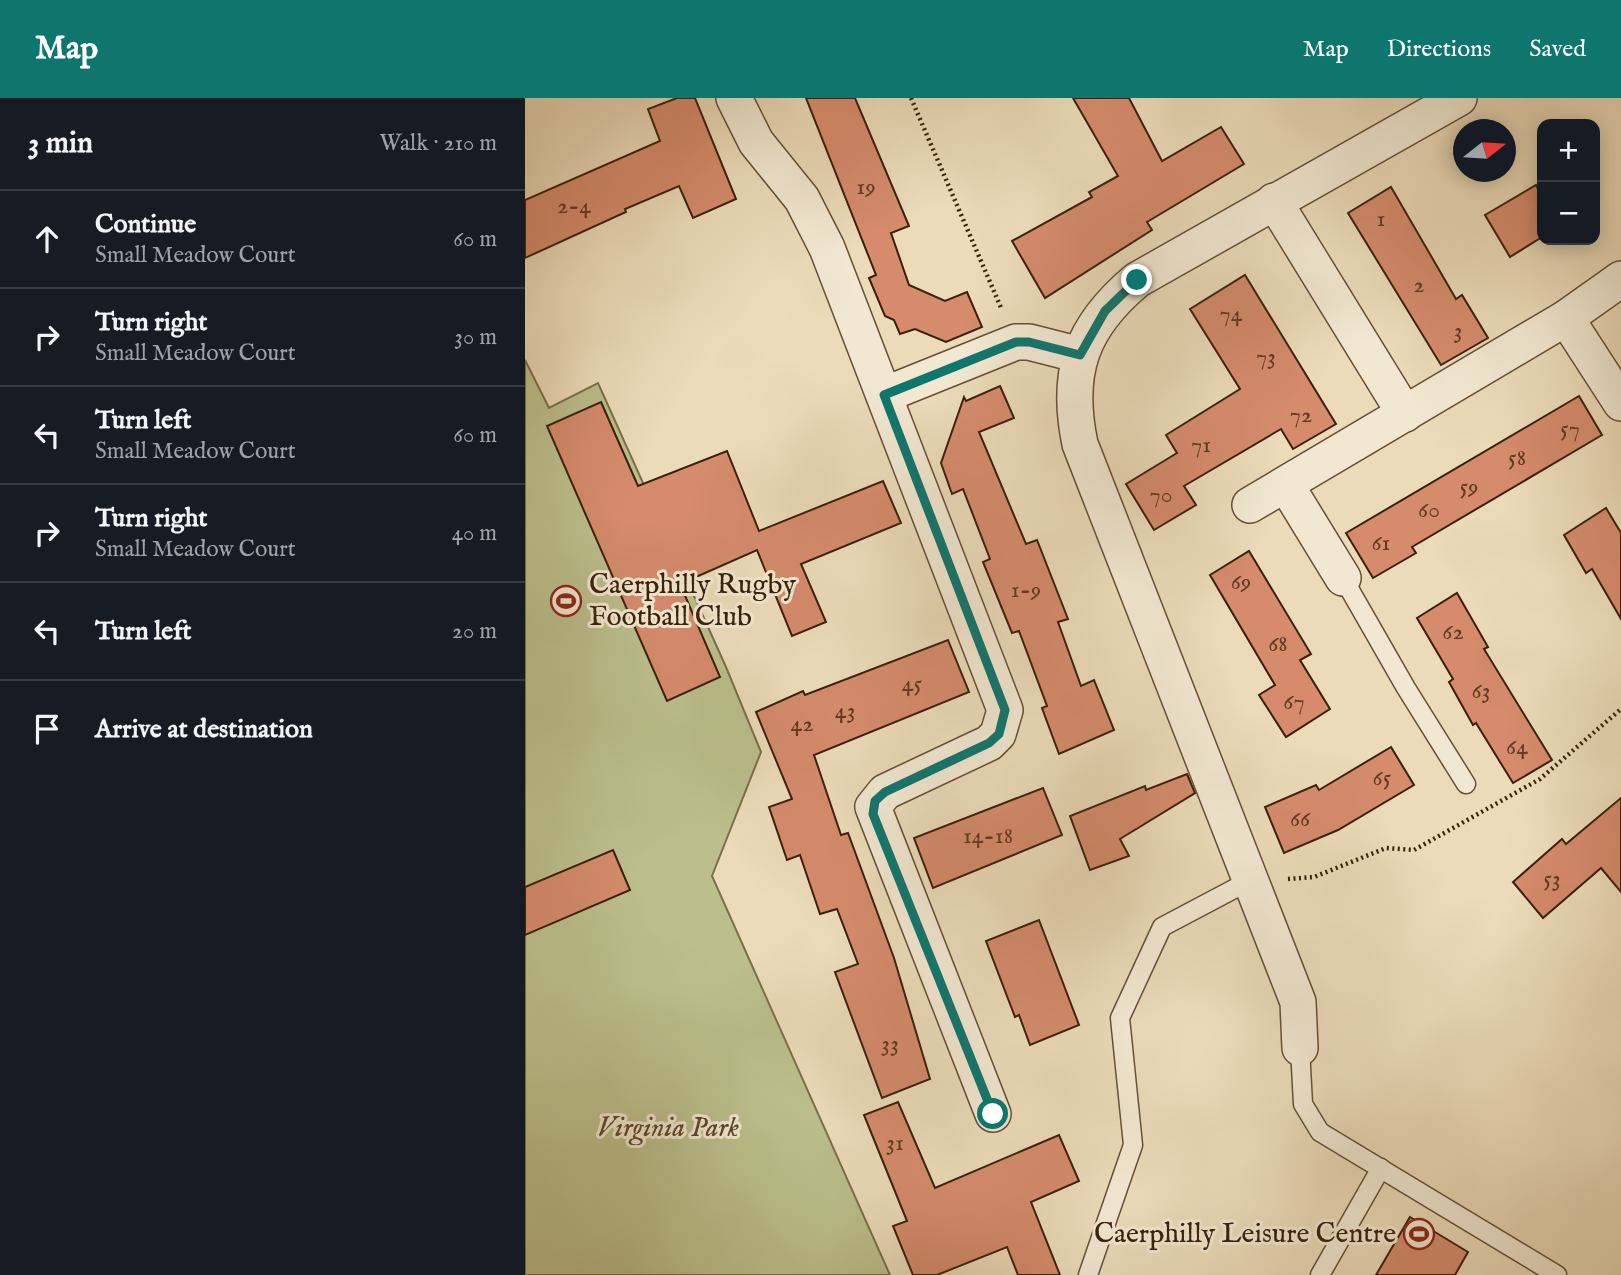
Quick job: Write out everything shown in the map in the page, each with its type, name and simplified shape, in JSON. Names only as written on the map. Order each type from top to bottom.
[{"type":"street","points":[[734,98],[757,142],[802,199],[827,248],[1005,710],[999,734],[989,743],[885,792],[875,801],[873,814],[993,1114]]},
{"type":"street","points":[[1300,1048],[1298,1002],[1080,444],[1073,396],[1080,355],[1105,311],[1137,280],[1459,98]]},
{"type":"street","points":[[1274,201],[1405,414]]},
{"type":"street","points":[[1250,505],[1566,318],[1621,279]]},
{"type":"street","points":[[1566,318],[1621,403]]},
{"type":"street","points":[[884,395],[1016,342],[1029,342],[1080,355]]},
{"type":"street","points":[[1286,485],[1343,578]]},
{"type":"lane","points":[[1343,578],[1406,688],[1466,784]]},
{"type":"lane","points":[[1088,1275],[1133,1145],[1120,1018],[1162,927],[1249,881]]},
{"type":"lane","points":[[1300,1048],[1303,1104],[1320,1132],[1557,1275]]},
{"type":"lane","points":[[1320,1275],[1381,1168]]},
{"type":"path","points":[[911,98],[1016,342]]},
{"type":"path","points":[[1249,881],[1314,877],[1386,848],[1414,850],[1540,779],[1621,709]]},
{"type":"green space","name":"Virginia Park","points":[[525,360],[549,408],[598,383],[726,667],[761,752],[712,876],[890,1275],[525,1275]]},
{"type":"building","points":[[677,98],[695,98],[736,199],[693,218],[679,186],[525,258],[525,200],[660,141],[648,109]]},
{"type":"building","points":[[806,98],[855,98],[909,226],[891,233],[909,285],[945,301],[967,292],[982,327],[946,342],[915,329],[900,334],[894,320],[885,316],[869,278],[876,275]]},
{"type":"building","points":[[1073,98],[1129,98],[1162,161],[1221,127],[1244,164],[1147,222],[1152,230],[1045,298],[1012,241],[1092,197],[1089,192],[1118,176]]},
{"type":"building","points":[[1536,185],[1537,240],[1510,257],[1485,215]]},
{"type":"building","points":[[1391,187],[1456,299],[1462,295],[1488,338],[1441,365],[1348,213]]},
{"type":"building","points":[[1245,275],[1336,424],[1293,449],[1281,429],[1184,486],[1196,505],[1154,530],[1126,484],[1177,453],[1166,435],[1240,389],[1190,309]]},
{"type":"building","points":[[1000,386],[1014,418],[979,432],[1026,544],[1037,540],[1068,619],[1058,622],[1081,686],[1094,680],[1114,730],[1059,754],[1042,708],[1047,706],[1019,631],[1012,633],[983,562],[990,559],[963,489],[952,494],[941,463],[964,397],[966,401]]},
{"type":"building","points":[[1579,396],[1602,435],[1412,547],[1416,553],[1373,578],[1346,533]]},
{"type":"building","points":[[601,402],[638,486],[727,451],[759,531],[883,481],[901,523],[801,564],[826,622],[792,636],[757,550],[680,584],[720,677],[667,701],[547,426]]},
{"type":"building","points":[[1606,508],[1621,533],[1621,619],[1592,569],[1586,573],[1564,535]]},
{"type":"building","points":[[1249,551],[1311,654],[1300,660],[1330,709],[1286,737],[1259,695],[1275,685],[1210,575]]},
{"type":"building","points":[[1457,593],[1488,647],[1484,649],[1552,760],[1513,783],[1476,723],[1473,725],[1449,682],[1453,679],[1417,618]]},
{"type":"building","points":[[948,640],[969,692],[814,755],[841,835],[848,833],[894,958],[930,1079],[882,1098],[835,972],[858,964],[837,909],[820,914],[800,855],[787,860],[769,807],[792,799],[756,712],[803,691],[805,695]]},
{"type":"building","points":[[1391,747],[1414,785],[1338,830],[1284,853],[1265,807],[1316,785],[1319,790]]},
{"type":"building","points":[[1187,774],[1195,793],[1120,839],[1129,856],[1090,870],[1070,816],[1145,786],[1146,790]]},
{"type":"building","points":[[1043,788],[1062,835],[933,888],[914,838]]},
{"type":"building","points":[[1621,798],[1621,892],[1601,868],[1543,918],[1513,882],[1562,839],[1566,844]]},
{"type":"building","points":[[613,850],[630,890],[525,935],[525,887]]},
{"type":"building","points":[[1039,920],[1079,1025],[1030,1045],[1019,1015],[1015,1017],[986,941]]},
{"type":"building","points":[[898,1102],[935,1188],[1059,1135],[1079,1181],[1031,1202],[1060,1275],[1018,1275],[1007,1247],[937,1275],[913,1275],[893,1226],[907,1221],[864,1115]]},
{"type":"building","name":"Caerphilly Leisure Centre","points":[[1410,1217],[1468,1252],[1455,1275],[1376,1275]]},
{"type":"place","name":"Caerphilly Rugby Football Club","points":[[566,601]]},
{"type":"place","name":"Caerphilly Leisure Centre","points":[[1419,1234]]},
{"type":"route","points":[[993,1114],[873,814],[875,801],[885,792],[989,743],[999,734],[1004,723],[1005,710],[884,395],[1016,342],[1029,342],[1080,355],[1093,327],[1105,311],[1137,280]]}]
